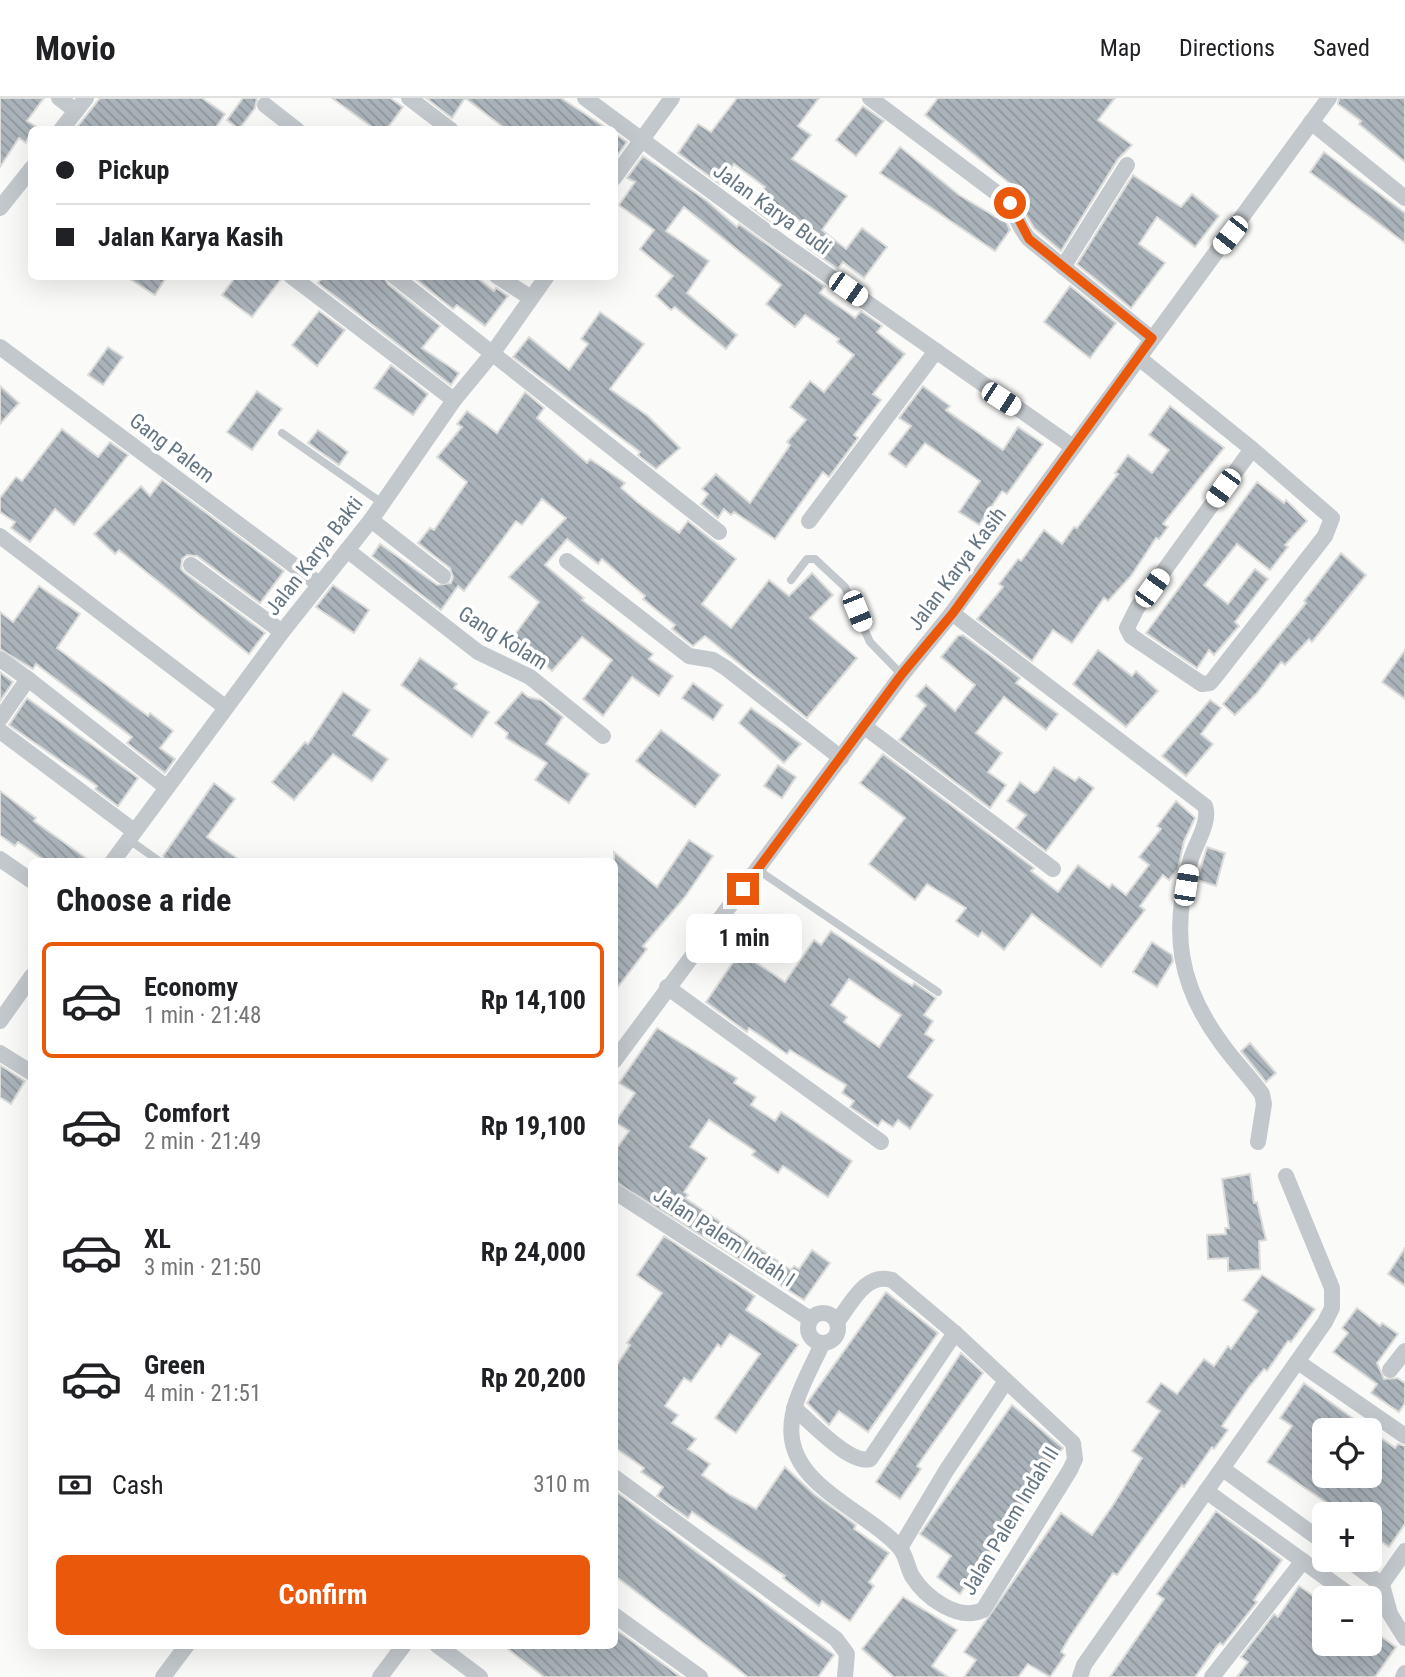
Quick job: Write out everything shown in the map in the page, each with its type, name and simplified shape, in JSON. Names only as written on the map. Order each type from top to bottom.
[{"type":"street","points":[[59,98],[81,105],[64,126]]},
{"type":"street","points":[[409,98],[447,126]]},
{"type":"street","name":"Jalan Karya Budi","points":[[585,98],[1073,447]]},
{"type":"street","points":[[618,172],[672,98]]},
{"type":"street","points":[[870,98],[1002,197],[1015,212],[1024,234],[1152,338]]},
{"type":"street","name":"Jalan Karya Kasih","points":[[618,1055],[902,674],[953,613],[1329,98]]},
{"type":"street","points":[[265,105],[292,126]]},
{"type":"street","points":[[1311,122],[1405,198]]},
{"type":"street","points":[[1063,267],[1127,165]]},
{"type":"street","points":[[0,208],[28,173]]},
{"type":"street","points":[[296,280],[453,400]]},
{"type":"street","points":[[399,280],[719,532]]},
{"type":"street","points":[[503,280],[531,298]]},
{"type":"street","name":"Jalan Karya Bakti","points":[[115,858],[225,707],[371,520],[453,400],[492,354],[544,280]]},
{"type":"street","name":"Gang Palem","points":[[0,347],[320,584]]},
{"type":"street","points":[[808,521],[936,351]]},
{"type":"street","points":[[1139,358],[1252,449],[1331,516],[1331,526],[1215,677],[1210,683],[1202,684],[1131,636],[1127,628],[1137,608],[1252,449]]},
{"type":"street","points":[[371,520],[443,576]]},
{"type":"street","points":[[0,536],[225,707]]},
{"type":"street","name":"Gang Kolam","points":[[347,550],[478,652],[530,677],[603,736]]},
{"type":"street","points":[[567,561],[689,656],[713,660],[726,668],[841,758]]},
{"type":"street","points":[[191,565],[282,632]]},
{"type":"street","points":[[953,613],[1205,806],[1206,818],[1189,863],[1183,907],[1180,947],[1184,974],[1220,1042],[1262,1094],[1264,1104],[1258,1142]]},
{"type":"street","points":[[0,659],[166,787]]},
{"type":"street","points":[[0,719],[28,679]]},
{"type":"street","points":[[865,727],[1053,870]]},
{"type":"street","points":[[0,731],[131,835]]},
{"type":"street","points":[[0,859],[28,878]]},
{"type":"street","points":[[0,1021],[28,982]]},
{"type":"street","points":[[667,987],[881,1142]]},
{"type":"street","points":[[0,1053],[28,1070]]},
{"type":"street","points":[[1080,1677],[1084,1665],[1325,1322],[1334,1298],[1286,1176]]},
{"type":"street","name":"Jalan Palem Indah I","points":[[618,1194],[810,1319]]},
{"type":"street","name":"Jalan Palem Indah II","points":[[822,1343],[794,1408],[792,1438],[804,1466],[840,1502],[900,1548],[912,1576],[937,1600],[954,1610],[973,1615],[990,1601],[1070,1470],[1076,1454],[1073,1443],[900,1285],[884,1278],[869,1282],[837,1322]]},
{"type":"street","points":[[827,1313],[837,1322],[835,1337],[822,1343],[810,1337],[810,1319],[827,1313]]},
{"type":"street","points":[[794,1408],[851,1457],[864,1461],[870,1459],[955,1333]]},
{"type":"street","points":[[1390,1370],[1405,1351]]},
{"type":"street","points":[[1298,1362],[1405,1436]]},
{"type":"street","points":[[900,1548],[946,1471],[1006,1381]]},
{"type":"street","points":[[1223,1469],[1312,1534]]},
{"type":"street","points":[[618,1480],[836,1639],[847,1654],[845,1677]]},
{"type":"street","points":[[1206,1492],[1337,1586]]},
{"type":"street","points":[[1382,1585],[1405,1551]]},
{"type":"street","points":[[1212,1677],[1303,1562]]},
{"type":"street","points":[[1364,1572],[1382,1585],[1390,1614],[1405,1638]]},
{"type":"street","points":[[1382,1612],[1390,1614]]},
{"type":"street","points":[[618,1618],[700,1677]]},
{"type":"street","points":[[163,1677],[184,1649]]},
{"type":"street","points":[[380,1677],[401,1649]]},
{"type":"street","points":[[442,1649],[480,1677]]},
{"type":"lane","points":[[282,433],[382,503]]},
{"type":"lane","points":[[791,580],[807,559],[815,559],[845,587],[870,642],[902,674]]},
{"type":"lane","points":[[131,835],[156,858]]},
{"type":"lane","points":[[758,870],[938,992]]},
{"type":"building","points":[[0,98],[44,98],[27,121],[35,126],[28,126],[26,143],[19,138],[0,167]]},
{"type":"building","points":[[100,98],[202,98],[225,114],[217,126],[78,126]]},
{"type":"building","points":[[243,98],[257,98],[255,108],[241,126],[235,126],[227,120]]},
{"type":"building","points":[[332,98],[390,98],[403,107],[389,126],[370,126]]},
{"type":"building","points":[[426,98],[465,98],[452,118]]},
{"type":"building","points":[[465,98],[561,98],[603,126],[502,126]]},
{"type":"building","points":[[737,98],[819,98],[798,126],[811,135],[792,159],[847,196],[822,230],[846,249],[862,228],[887,247],[864,278],[843,262],[838,269],[808,248],[819,234],[785,211],[775,225],[751,207],[765,187],[734,164],[720,184],[678,153],[698,124],[711,132]]},
{"type":"building","points":[[938,98],[1115,98],[1098,120],[1132,145],[1118,159],[1061,251],[1034,228],[1014,195],[1018,190],[925,115]]},
{"type":"building","points":[[1339,98],[1405,98],[1405,162],[1359,124],[1361,121],[1338,104]]},
{"type":"building","points":[[863,106],[884,121],[856,156],[836,140]]},
{"type":"building","points":[[618,136],[627,142],[618,154]]},
{"type":"building","points":[[900,147],[959,195],[996,217],[1001,211],[1010,230],[995,251],[880,173]]},
{"type":"building","points":[[1324,152],[1405,213],[1405,243],[1310,172]]},
{"type":"building","points":[[643,156],[707,201],[737,227],[739,224],[825,286],[820,293],[855,318],[861,311],[882,326],[877,332],[905,354],[873,394],[881,400],[854,435],[858,438],[829,477],[823,472],[775,539],[734,512],[731,515],[724,509],[718,518],[701,504],[708,494],[702,489],[716,474],[750,503],[790,445],[787,442],[806,420],[790,407],[810,381],[824,392],[854,355],[837,342],[839,339],[805,315],[795,327],[766,304],[781,285],[684,207],[666,231],[709,261],[687,293],[737,335],[726,349],[675,307],[671,310],[656,296],[673,276],[640,249],[654,230],[619,205],[635,182],[627,178]]},
{"type":"building","points":[[1133,175],[1181,207],[1192,194],[1219,216],[1195,247],[1157,217],[1139,244],[1165,263],[1131,308],[1077,264]]},
{"type":"building","points":[[131,280],[164,280],[155,295]]},
{"type":"building","points":[[233,280],[280,280],[252,317],[222,295]]},
{"type":"building","points":[[320,280],[386,280],[440,326],[422,348],[459,373],[451,385],[318,283]]},
{"type":"building","points":[[417,280],[480,280],[494,291],[496,288],[508,296],[485,326],[457,305],[453,309]]},
{"type":"building","points":[[1070,286],[1116,323],[1090,358],[1044,322]]},
{"type":"building","points":[[319,311],[345,330],[317,366],[292,345]]},
{"type":"building","points":[[600,312],[644,344],[610,389],[648,416],[680,448],[656,469],[638,455],[640,452],[513,357],[529,337],[569,370],[588,344],[581,339]]},
{"type":"building","points":[[108,347],[123,357],[103,385],[88,375]]},
{"type":"building","points":[[391,365],[428,394],[413,415],[374,388]]},
{"type":"building","points":[[0,386],[19,403],[0,424]]},
{"type":"building","points":[[923,386],[950,406],[946,410],[1003,450],[1018,427],[1043,444],[1007,494],[1002,491],[979,525],[959,512],[980,481],[925,443],[906,467],[889,454],[911,426],[899,418]]},
{"type":"building","points":[[257,391],[282,409],[252,450],[227,432]]},
{"type":"building","points":[[525,392],[544,408],[537,418],[587,463],[590,459],[625,483],[621,488],[679,533],[688,521],[736,559],[702,604],[731,628],[769,580],[789,596],[812,573],[833,595],[810,618],[857,658],[807,718],[705,636],[693,646],[672,629],[675,625],[643,599],[645,596],[602,559],[598,564],[567,539],[545,565],[584,598],[582,600],[653,654],[649,659],[673,676],[659,696],[632,677],[603,716],[583,699],[612,660],[582,637],[552,671],[529,650],[527,653],[510,641],[539,602],[509,577],[566,518],[542,499],[522,525],[516,521],[464,591],[458,586],[441,610],[372,556],[380,544],[437,585],[451,583],[453,577],[450,568],[418,543],[430,528],[434,530],[467,482],[437,457],[462,427],[457,424],[467,411],[497,433]]},
{"type":"building","points":[[1170,406],[1224,448],[1163,524],[1168,527],[1159,539],[1156,538],[1131,576],[1108,601],[1104,598],[1072,643],[1053,630],[1032,661],[977,619],[1003,587],[999,584],[1018,559],[1021,561],[1044,530],[1062,544],[1074,527],[1077,528],[1118,474],[1115,473],[1128,455],[1152,473],[1169,450],[1149,435]]},
{"type":"building","points":[[62,429],[98,457],[110,442],[128,455],[74,525],[55,509],[30,542],[11,528],[15,522],[0,512],[0,498],[16,477],[22,481]]},
{"type":"building","points":[[318,430],[348,452],[339,465],[308,443]]},
{"type":"building","points":[[162,480],[284,571],[260,603],[197,556],[187,555],[182,559],[181,569],[185,573],[265,633],[249,654],[119,550],[115,554],[94,534],[141,486],[150,496]]},
{"type":"building","points":[[1257,482],[1284,503],[1286,500],[1307,521],[1285,545],[1288,547],[1270,570],[1237,544],[1204,585],[1228,604],[1255,569],[1268,579],[1235,622],[1239,626],[1214,655],[1209,650],[1197,668],[1146,633]]},
{"type":"building","points":[[1341,553],[1366,575],[1312,642],[1309,639],[1285,665],[1281,662],[1257,693],[1235,715],[1223,704],[1306,603],[1304,601]]},
{"type":"building","points":[[333,585],[369,610],[354,633],[316,607]]},
{"type":"building","points":[[39,586],[80,614],[57,648],[148,716],[150,713],[173,731],[160,748],[175,759],[165,773],[127,743],[132,737],[36,664],[33,669],[0,649],[0,612],[13,622]]},
{"type":"building","points":[[963,635],[1020,678],[1016,683],[1058,714],[1046,730],[1004,697],[976,733],[1002,753],[988,772],[1006,785],[990,808],[899,740],[926,705],[916,696],[926,685],[955,711],[975,685],[941,657],[958,636]]},
{"type":"building","points":[[1098,650],[1132,676],[1136,671],[1158,691],[1126,727],[1073,684]]},
{"type":"building","points":[[1405,650],[1405,699],[1382,682]]},
{"type":"building","points":[[420,658],[457,684],[454,688],[489,712],[472,737],[401,685]]},
{"type":"building","points":[[0,672],[13,682],[0,701]]},
{"type":"building","points":[[693,683],[723,705],[713,720],[682,698]]},
{"type":"building","points":[[343,692],[370,710],[353,735],[388,759],[372,781],[333,754],[294,800],[272,782],[305,742],[308,744]]},
{"type":"building","points":[[522,692],[528,697],[541,700],[563,717],[546,744],[589,774],[569,803],[535,780],[547,763],[506,738],[508,733],[495,723]]},
{"type":"building","points":[[27,698],[138,778],[118,806],[95,789],[97,786],[9,725]]},
{"type":"building","points":[[1210,700],[1221,708],[1201,734],[1213,744],[1186,776],[1162,756]]},
{"type":"building","points":[[751,708],[801,744],[784,763],[739,723]]},
{"type":"building","points":[[661,730],[720,775],[695,807],[636,761]]},
{"type":"building","points":[[883,754],[1034,868],[1031,871],[1058,892],[1078,865],[1109,888],[1112,884],[1126,895],[1149,865],[1139,857],[1161,829],[1157,826],[1176,801],[1195,818],[1184,841],[1178,869],[1169,880],[1163,875],[1140,906],[1145,910],[1101,967],[1032,914],[1004,950],[982,932],[978,937],[956,921],[966,908],[927,884],[915,900],[869,864],[905,818],[860,783]]},
{"type":"building","points":[[778,765],[796,777],[782,798],[764,786]]},
{"type":"building","points":[[1054,767],[1075,781],[1079,777],[1094,788],[1046,851],[1016,828],[1026,815],[1007,801],[1020,782],[1034,793],[1038,791]]},
{"type":"building","points":[[214,783],[235,799],[207,837],[237,858],[163,856]]},
{"type":"building","points":[[0,791],[36,818],[34,821],[86,858],[41,858],[18,842],[15,846],[0,835]]},
{"type":"building","points":[[689,840],[713,856],[685,897],[643,946],[647,949],[618,987],[618,858],[614,858],[614,852],[657,887]]},
{"type":"building","points":[[1207,847],[1225,853],[1216,886],[1197,880]]},
{"type":"building","points":[[831,931],[912,986],[914,983],[936,998],[924,1015],[933,1021],[925,1034],[934,1040],[908,1077],[933,1095],[910,1129],[898,1120],[893,1127],[882,1120],[878,1126],[850,1107],[854,1101],[842,1093],[846,1085],[790,1050],[787,1054],[749,1028],[747,1032],[706,1002],[740,952],[785,982],[814,940],[821,945]],"holes":[[[849,979],[901,1015],[879,1047],[844,1022],[847,1017],[831,1005]]]},
{"type":"building","points":[[1152,942],[1172,955],[1173,961],[1157,987],[1133,972]]},
{"type":"building","points":[[657,1028],[737,1078],[734,1083],[756,1097],[751,1105],[775,1121],[781,1112],[852,1161],[828,1197],[783,1166],[778,1173],[752,1155],[755,1151],[709,1120],[690,1147],[707,1158],[684,1192],[688,1195],[685,1198],[791,1270],[794,1266],[799,1269],[812,1250],[830,1263],[804,1300],[618,1184],[618,1146],[629,1131],[618,1124],[618,1118],[635,1093],[619,1083]]},
{"type":"building","points":[[1250,1043],[1276,1073],[1266,1082],[1241,1051]]},
{"type":"building","points":[[0,1065],[25,1081],[11,1104],[0,1097]]},
{"type":"building","points":[[1250,1174],[1254,1203],[1257,1202],[1266,1240],[1259,1241],[1260,1269],[1228,1271],[1228,1258],[1208,1259],[1207,1235],[1226,1234],[1225,1228],[1229,1228],[1222,1179]]},
{"type":"building","points":[[664,1236],[755,1296],[746,1310],[798,1345],[736,1433],[715,1418],[760,1354],[730,1334],[721,1347],[718,1344],[691,1382],[684,1378],[665,1406],[678,1415],[672,1423],[696,1439],[688,1449],[710,1464],[702,1475],[730,1495],[756,1509],[785,1467],[814,1494],[856,1525],[854,1529],[889,1553],[869,1582],[874,1586],[850,1621],[822,1601],[819,1606],[783,1578],[785,1576],[692,1512],[688,1518],[657,1496],[663,1487],[641,1472],[644,1468],[618,1450],[618,1363],[630,1345],[627,1343],[662,1293],[637,1275]]},
{"type":"building","points":[[1405,1248],[1405,1286],[1388,1274]]},
{"type":"building","points":[[1262,1275],[1315,1309],[1267,1371],[1264,1369],[1249,1387],[1222,1426],[1228,1430],[1214,1449],[1212,1447],[1184,1487],[1182,1485],[1117,1575],[1113,1573],[1069,1638],[1061,1652],[1065,1655],[1050,1677],[1028,1664],[1018,1677],[964,1677],[976,1660],[964,1652],[1061,1513],[1092,1535],[1142,1458],[1132,1451],[1160,1411],[1147,1402],[1161,1383],[1177,1394],[1204,1359],[1214,1366],[1228,1346],[1231,1349],[1258,1311],[1243,1300]]},
{"type":"building","points":[[886,1292],[938,1333],[868,1432],[839,1411],[829,1425],[807,1403]]},
{"type":"building","points":[[1357,1308],[1380,1326],[1382,1323],[1398,1334],[1377,1363],[1384,1379],[1397,1378],[1405,1383],[1405,1403],[1399,1412],[1371,1393],[1377,1384],[1333,1352],[1348,1333],[1342,1328]]},
{"type":"building","points":[[961,1353],[983,1373],[917,1466],[921,1469],[900,1499],[876,1482]]},
{"type":"building","points":[[1304,1383],[1352,1418],[1312,1418],[1312,1488],[1382,1488],[1382,1439],[1395,1448],[1398,1444],[1405,1446],[1405,1524],[1389,1547],[1382,1542],[1382,1502],[1325,1502],[1267,1462],[1292,1426],[1280,1418]]},
{"type":"building","points":[[1012,1405],[1063,1448],[960,1594],[937,1577],[951,1556],[920,1534]]},
{"type":"building","points":[[618,1493],[834,1655],[818,1677],[748,1677],[618,1578]]},
{"type":"building","points":[[1216,1511],[1282,1560],[1254,1600],[1257,1602],[1223,1645],[1220,1643],[1217,1646],[1195,1677],[1110,1677],[1164,1599],[1157,1594]]},
{"type":"building","points":[[1299,1586],[1312,1595],[1312,1656],[1382,1656],[1382,1637],[1396,1647],[1375,1677],[1237,1677],[1248,1662],[1241,1657],[1274,1614],[1278,1617]]},
{"type":"building","points":[[903,1597],[957,1630],[932,1666],[948,1677],[894,1677],[862,1649]]},
{"type":"building","points":[[618,1631],[681,1677],[544,1677],[508,1649],[618,1649]]},
{"type":"route","points":[[743,889],[902,674],[953,613],[1152,338],[1029,239],[1020,228],[1010,203]]}]
